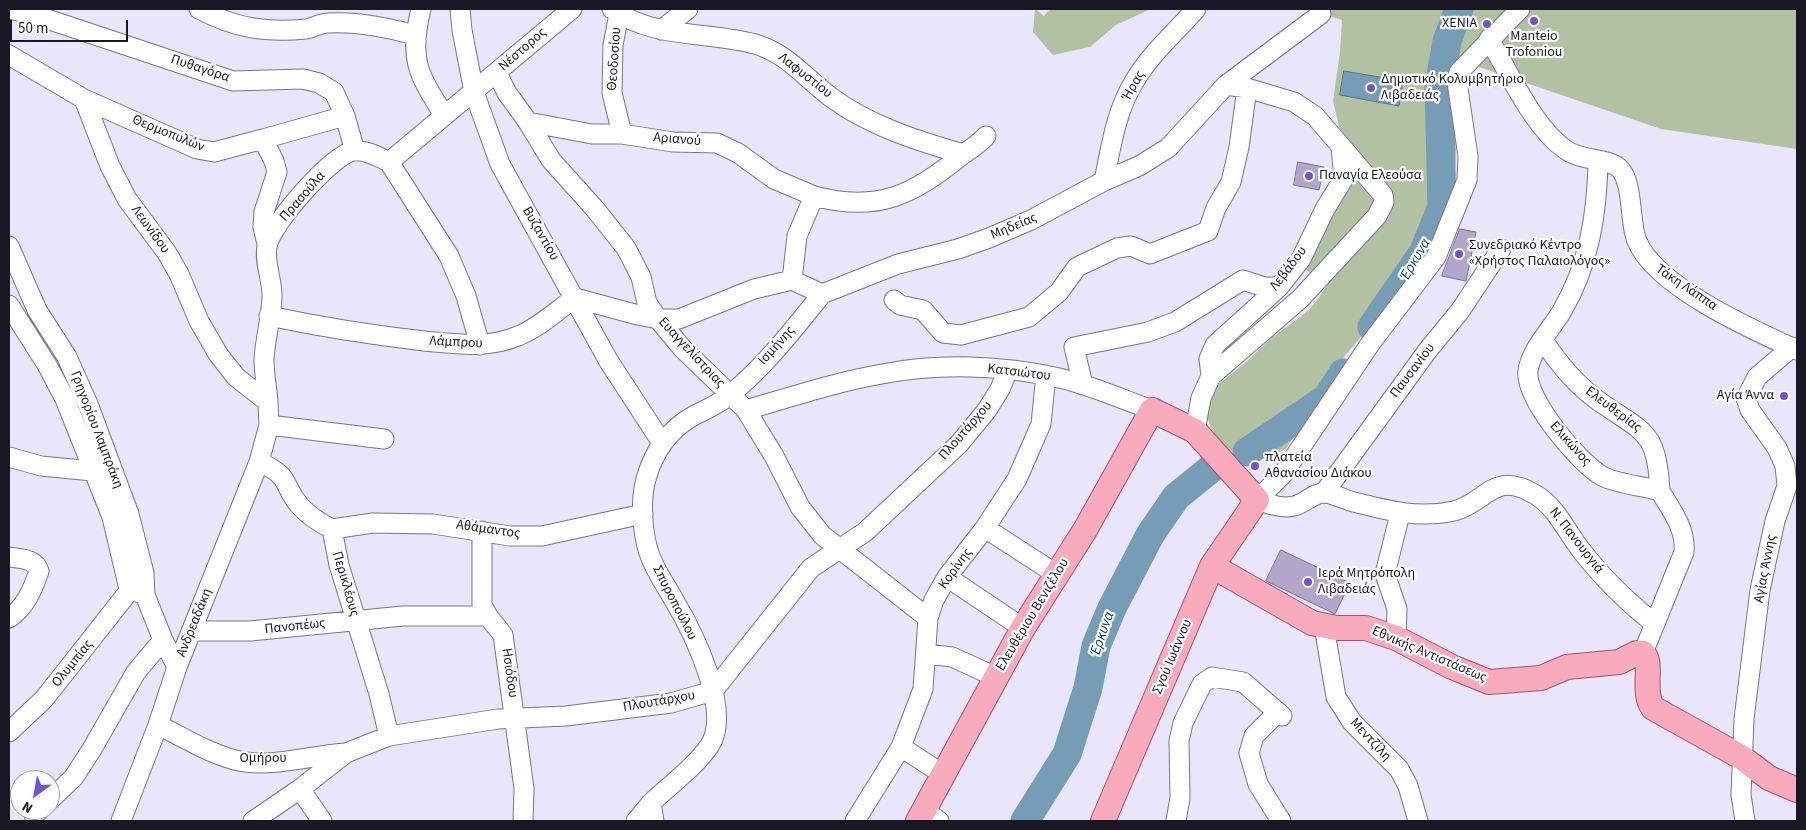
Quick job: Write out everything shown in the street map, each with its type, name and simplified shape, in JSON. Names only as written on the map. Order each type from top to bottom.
[{"type":"main road","name":"Κατσιώτου","points":[[1152,410],[1195,431],[1257,500]]},
{"type":"main road","name":"Ελευθέριου Βενιζέλου","points":[[927,818],[944,774],[1023,628],[1086,530],[1152,410]]},
{"type":"main road","name":"Σγού Ιωάννου","points":[[1103,821],[1212,566],[1257,500]]},
{"type":"main road","name":"Εθνικής Αντιστάσεως","points":[[1212,566],[1312,623],[1324,626],[1366,628],[1396,638],[1452,667],[1489,682],[1541,678],[1567,667],[1581,664],[1603,665],[1619,662],[1637,653],[1642,653]]},
{"type":"main road","points":[[1642,653],[1648,664],[1649,702],[1654,708],[1741,757],[1769,778],[1797,790]]},
{"type":"street","name":"Πυθαγόρα","points":[[9,9],[35,11],[233,80],[304,79],[319,82],[334,92],[346,116],[355,151]]},
{"type":"street","points":[[199,9],[244,28],[278,32],[311,28],[324,16],[415,34]]},
{"type":"street","points":[[421,9],[415,34],[418,70],[444,115]]},
{"type":"street","name":"Βυζαντίου","points":[[460,9],[462,30],[474,92],[500,164],[608,360],[662,443]]},
{"type":"street","name":"Νέστορος","points":[[474,92],[572,9]]},
{"type":"street","points":[[661,30],[688,9]]},
{"type":"street","name":"Ήρας","points":[[1104,181],[1122,105],[1134,81],[1156,51],[1196,9]]},
{"type":"street","points":[[1324,493],[1294,506],[1278,506],[1257,500],[1283,474],[1370,344],[1436,257],[1467,180],[1468,156],[1457,82],[1459,72],[1520,9]]},
{"type":"street","name":"Λαφυστίου","points":[[616,11],[638,23],[661,30],[756,44],[783,57],[831,98],[865,118],[908,137],[963,154]]},
{"type":"street","name":"Θεοδοσίου","points":[[616,11],[612,93],[622,134]]},
{"type":"street","name":"Μηδείας","points":[[822,294],[898,264],[958,249],[989,238],[1032,220],[1104,181],[1139,166],[1168,148],[1226,85],[1321,14]]},
{"type":"street","name":"Τάκη Λάππα","points":[[1489,39],[1540,124],[1565,150],[1580,158],[1619,168],[1626,178],[1636,240],[1646,258],[1661,274],[1733,319],[1794,349]]},
{"type":"street","points":[[9,55],[84,99]]},
{"type":"street","name":"Ευαγγελίστριας","points":[[497,73],[507,93],[528,122],[551,160],[595,209],[626,248],[641,277],[647,304],[682,348],[746,410],[774,456],[800,507],[822,535],[928,618]]},
{"type":"street","points":[[1226,85],[1247,88],[1294,102],[1315,116],[1341,147]]},
{"type":"street","points":[[894,300],[900,305],[923,310],[943,333],[961,335],[1029,317],[1059,292],[1077,267],[1117,248],[1131,246],[1150,254],[1208,231],[1216,208],[1231,182],[1239,147],[1247,88]]},
{"type":"street","points":[[389,162],[474,92]]},
{"type":"street","name":"Θερμοπυλών","points":[[84,99],[197,149],[214,152],[346,116]]},
{"type":"street","name":"Λεωνίδου","points":[[84,99],[110,166],[127,199],[167,253],[179,274],[199,321],[218,354],[236,377],[268,402]]},
{"type":"street","name":"Αριανού","points":[[528,122],[592,134],[622,134],[673,142],[717,143],[738,153],[774,179],[814,196],[855,204],[896,196],[925,183],[949,168],[963,154],[978,145],[986,136]]},
{"type":"street","points":[[263,140],[274,160],[277,172],[264,212],[263,227],[267,244],[266,258],[272,296],[264,360],[269,425],[384,439]]},
{"type":"street","name":"Λεβάδου","points":[[1195,431],[1201,398],[1211,376],[1252,338],[1300,299],[1377,216],[1384,202],[1383,195],[1341,147]]},
{"type":"street","name":"Λεβάδου","points":[[1211,376],[1209,359],[1215,345],[1279,286],[1300,259],[1325,208],[1344,178],[1341,147]]},
{"type":"street","points":[[355,151],[372,154],[389,162],[449,256],[466,296],[480,345]]},
{"type":"street","name":"Πρασούλα","points":[[267,244],[277,227],[313,181],[341,156],[355,151]]},
{"type":"street","name":"Ελικώνος","points":[[1598,162],[1598,180],[1591,242],[1563,310],[1543,340],[1528,368],[1527,380],[1552,427],[1602,476],[1660,490]]},
{"type":"street","points":[[792,280],[797,236],[814,196]]},
{"type":"street","name":"Παυσανίου","points":[[1324,493],[1428,350],[1460,311],[1501,249]]},
{"type":"street","name":"Γρηγορίου Λαμπράκη","points":[[9,250],[37,310],[67,357],[88,404],[112,517],[137,592],[177,667]]},
{"type":"street","points":[[575,298],[658,319],[679,319],[754,289],[792,280],[822,294]]},
{"type":"street","points":[[1083,385],[1074,347],[1148,332],[1175,322],[1243,280],[1264,287],[1279,286]]},
{"type":"street","name":"Ισμήνης","points":[[730,396],[775,350],[822,294]]},
{"type":"street","name":"Λάμπρου","points":[[269,316],[378,336],[468,346],[494,344],[519,336],[535,327],[575,298]]},
{"type":"street","name":"Γρηγορίου Λαμπράκη","points":[[9,305],[47,365],[103,472],[129,514],[144,573]]},
{"type":"street","name":"Ελευθερίας","points":[[1543,340],[1557,360],[1599,402],[1644,431],[1655,454],[1659,470],[1660,490]]},
{"type":"street","name":"Αγίας Άννης","points":[[1745,821],[1741,795],[1741,757],[1760,590],[1776,522],[1787,486],[1785,466],[1777,448],[1750,410],[1746,398],[1757,377],[1794,349]]},
{"type":"street","name":"Κατσιώτου","points":[[746,410],[882,374],[940,366],[1008,370],[1046,375],[1083,385],[1152,410]]},
{"type":"street","name":"Πλουτάρχου","points":[[253,821],[300,789],[346,754],[389,736],[498,719],[566,716],[671,703],[713,692],[812,568],[842,551],[865,532],[959,444],[987,410],[1008,370]]},
{"type":"street","name":"Κορίνης","points":[[855,821],[901,747],[923,690],[928,618],[934,600],[947,577],[985,528],[1017,479],[1041,424],[1046,375]]},
{"type":"street","name":"Σπυροπούλου","points":[[636,821],[652,812],[710,744],[717,726],[713,692],[704,664],[686,623],[658,575],[648,551],[642,501],[646,479],[662,443],[674,428],[730,396]]},
{"type":"street","name":"Ανδρεαδάκη","points":[[121,821],[158,725],[177,667],[259,462],[269,425]]},
{"type":"street","points":[[9,457],[42,466],[103,472]]},
{"type":"street","points":[[259,462],[280,473],[298,504],[308,514],[332,530]]},
{"type":"street","name":"Ν. Πανουργιά","points":[[1324,493],[1400,514],[1455,511],[1474,502],[1492,488],[1501,485],[1516,487],[1536,494],[1563,522],[1580,548],[1623,599],[1656,624]]},
{"type":"street","points":[[1642,653],[1656,624],[1684,552],[1685,541],[1682,528],[1660,490]]},
{"type":"street","name":"Αθάμαντος","points":[[332,530],[373,523],[433,524],[510,536],[542,536],[643,514]]},
{"type":"street","points":[[1396,638],[1397,609],[1385,574],[1400,514]]},
{"type":"street","points":[[985,528],[1056,574]]},
{"type":"street","name":"Περικλέους","points":[[332,530],[339,565],[379,694],[389,736]]},
{"type":"street","name":"Ησιόδου","points":[[482,531],[482,605],[503,636],[524,788],[522,821]]},
{"type":"street","points":[[9,557],[30,560],[39,571],[26,600],[17,613],[9,618]]},
{"type":"street","name":"Ολυμπίας","points":[[9,732],[44,699],[137,592],[144,573]]},
{"type":"street","points":[[947,577],[1023,628]]},
{"type":"street","name":"Πανοπέως","points":[[191,632],[250,632],[404,616],[488,616]]},
{"type":"street","name":"Μεντζίλη","points":[[1324,626],[1336,697],[1352,722],[1399,769],[1408,786],[1418,821]]},
{"type":"street","points":[[60,790],[74,777],[92,749],[136,672],[163,640]]},
{"type":"street","points":[[927,654],[952,657],[996,677]]},
{"type":"street","points":[[1176,821],[1180,798],[1179,741],[1183,723],[1202,684],[1212,677],[1243,682],[1280,714],[1254,736],[1249,753],[1260,789],[1281,821]]},
{"type":"street","name":"Ομήρου","points":[[158,725],[206,749],[236,760],[262,762],[346,754]]},
{"type":"street","points":[[901,747],[944,774]]},
{"type":"street","points":[[300,789],[322,821]]},
{"type":"green space","points":[[1035,9],[1044,16],[1050,9],[1151,9],[1116,25],[1090,47],[1053,55],[1033,32]]},
{"type":"green space","points":[[1309,9],[1797,9],[1797,149],[1661,129],[1456,59],[1449,77],[1456,149],[1454,186],[1431,249],[1418,270],[1338,364],[1286,449],[1268,457],[1229,451],[1211,429],[1203,401],[1269,340],[1306,313],[1316,302],[1327,285],[1305,269],[1345,189],[1359,179],[1341,135],[1333,101],[1340,52],[1342,20]]},
{"type":"water","name":"Δημοτικό Κολυμβητήριο Λιβαδειάς","points":[[1344,71],[1403,81],[1399,106],[1340,95]]},
{"type":"building","name":"Παναγία Ελεούσα","points":[[1298,162],[1324,167],[1319,190],[1294,185]]},
{"type":"building","name":"Συνεδριακό Κέντρο «Χρήστος Παλαιολόγος»","points":[[1460,229],[1476,232],[1466,281],[1442,276]]},
{"type":"building","name":"Ιερά Μητρόπολη Λιβαδειάς","points":[[1281,550],[1350,583],[1335,614],[1266,581]]},
{"type":"waterway","name":"Έρκυνα","points":[[1372,327],[1423,253],[1442,207],[1439,87],[1447,41],[1459,9]]},
{"type":"waterway","name":"Έρκυνα","points":[[1247,452],[1327,398],[1343,373]]},
{"type":"waterway","name":"Έρκυνα","points":[[1025,821],[1067,754],[1088,688],[1096,646],[1112,608],[1150,535],[1176,497],[1213,467]]},
{"type":"place","name":"Manteio Trofoniou","points":[[1534,21]]},
{"type":"place","name":"XENIA","points":[[1487,24]]},
{"type":"place","name":"Δημοτικό Κολυμβητήριο Λιβαδειάς","points":[[1371,88]]},
{"type":"place","name":"Παναγία Ελεούσα","points":[[1309,176]]},
{"type":"place","name":"Συνεδριακό Κέντρο «Χρήστος Παλαιολόγος»","points":[[1459,254]]},
{"type":"place","name":"Αγία Άννα","points":[[1784,396]]},
{"type":"place","name":"πλατεία Αθανασίου Διάκου","points":[[1255,466]]},
{"type":"place","name":"Ιερά Μητρόπολη Λιβαδειάς","points":[[1308,582]]}]
